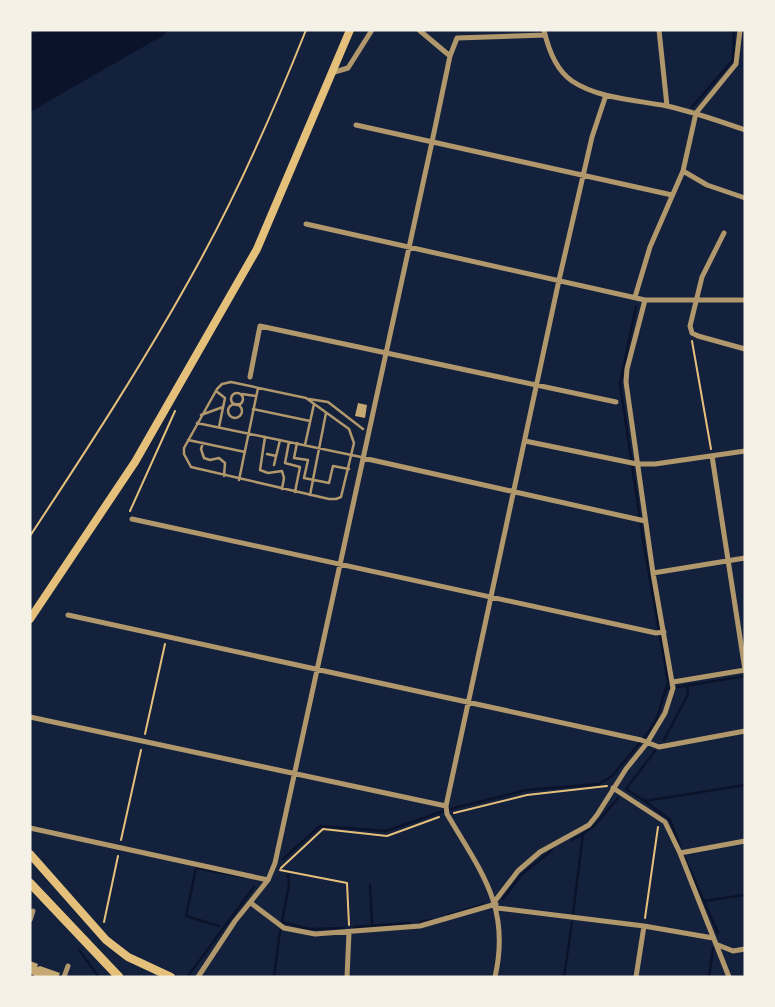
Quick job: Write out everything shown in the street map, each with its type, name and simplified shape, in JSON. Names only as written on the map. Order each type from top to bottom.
[{"type":"main road","points":[[30,618],[135,462],[257,249],[349,30]]},
{"type":"main road","points":[[30,854],[101,935],[128,957],[171,977]]},
{"type":"main road","points":[[30,883],[119,977]]},
{"type":"street","points":[[331,74],[348,68],[372,30]]},
{"type":"street","points":[[419,30],[450,56]]},
{"type":"street","points":[[198,977],[268,880],[275,863],[450,56],[459,30]]},
{"type":"street","points":[[659,30],[667,106]]},
{"type":"street","points":[[635,297],[650,247],[683,171],[696,113],[736,64],[740,30]]},
{"type":"street","points":[[457,38],[545,32],[551,54],[562,73],[574,82],[606,95],[696,113],[745,130]]},
{"type":"street","points":[[495,977],[500,936],[496,905],[480,870],[447,814],[446,806],[559,280],[592,137],[606,95]]},
{"type":"street","points":[[356,125],[672,195]]},
{"type":"street","points":[[683,171],[707,185],[745,198]]},
{"type":"street","points":[[306,225],[645,300],[745,300]]},
{"type":"street","points":[[724,233],[702,277],[690,326],[692,333],[745,349]]},
{"type":"street","points":[[496,905],[518,870],[540,852],[589,824],[665,713],[673,682],[653,573],[626,382],[645,300]]},
{"type":"street","points":[[250,377],[260,326],[616,402]]},
{"type":"street","points":[[525,441],[637,464],[655,464],[745,451]]},
{"type":"street","points":[[673,682],[745,670],[712,456]]},
{"type":"street","points":[[363,458],[645,521]]},
{"type":"street","points":[[132,519],[656,633],[664,632]]},
{"type":"street","points":[[653,573],[745,558]]},
{"type":"street","points":[[68,615],[317,668],[659,747],[745,731]]},
{"type":"street","points":[[30,717],[446,806]]},
{"type":"street","points":[[613,788],[659,817],[670,828],[729,977]]},
{"type":"street","points":[[30,828],[268,880]]},
{"type":"street","points":[[680,853],[745,841]]},
{"type":"street","points":[[251,903],[284,928],[314,934],[419,926],[496,905],[644,926],[714,941],[733,951],[745,950]]},
{"type":"street","points":[[30,920],[33,911]]},
{"type":"street","points":[[636,977],[644,926]]},
{"type":"street","points":[[347,977],[349,933]]},
{"type":"street","points":[[64,977],[68,966]]},
{"type":"lane","points":[[306,398],[352,433],[352,455],[341,497],[329,499],[191,467],[184,454],[188,440],[216,391],[222,384],[231,382],[328,402],[363,429]]},
{"type":"lane","points":[[239,480],[258,388]]},
{"type":"lane","points":[[216,391],[225,398],[219,427]]},
{"type":"lane","points":[[236,392],[255,399],[236,405],[231,401],[231,395],[236,392]]},
{"type":"lane","points":[[242,394],[243,401]]},
{"type":"lane","points":[[305,445],[314,404]]},
{"type":"lane","points":[[201,415],[223,407]]},
{"type":"lane","points":[[253,408],[310,421]]},
{"type":"lane","points":[[310,495],[326,413]]},
{"type":"lane","points":[[197,423],[363,458]]},
{"type":"lane","points":[[265,437],[260,470],[282,471],[282,489]]},
{"type":"lane","points":[[188,440],[244,452]]},
{"type":"lane","points":[[274,465],[280,440]]},
{"type":"lane","points":[[289,442],[285,463],[300,467],[295,492]]},
{"type":"lane","points":[[203,443],[201,449],[204,458],[219,458],[225,463],[224,476]]},
{"type":"lane","points":[[297,443],[294,458],[307,460],[303,478],[329,483],[333,466],[348,469]]},
{"type":"lane","points":[[267,454],[276,456]]},
{"type":"path","points":[[30,536],[110,414],[197,266],[233,196],[306,30]]},
{"type":"path","points":[[692,333],[712,456]]},
{"type":"path","points":[[132,519],[130,512],[178,404]]},
{"type":"path","points":[[101,935],[167,636]]},
{"type":"path","points":[[268,880],[323,829],[387,836],[447,814],[527,795],[603,788],[618,781]]},
{"type":"path","points":[[644,926],[659,817]]},
{"type":"path","points":[[279,869],[347,883],[349,933]]},
{"type":"water","points":[[41,30],[168,30],[164,35],[30,112],[30,35]]},
{"type":"building","points":[[358,403],[367,405],[365,418],[355,416]]},
{"type":"building","points":[[30,961],[38,964],[37,967],[60,973],[58,977],[36,977],[30,973]]},
{"type":"waterway","points":[[692,107],[733,60],[734,30]]},
{"type":"waterway","points":[[283,859],[320,826],[386,831],[446,810],[527,790],[599,784],[612,776],[648,733],[657,718],[668,682],[620,384],[636,307]]},
{"type":"waterway","points":[[666,689],[745,676]]},
{"type":"waterway","points":[[664,740],[688,694],[687,686]]},
{"type":"waterway","points":[[645,801],[626,789],[655,751]]},
{"type":"waterway","points":[[680,846],[670,820],[645,801],[745,785]]},
{"type":"waterway","points":[[573,914],[583,834],[595,825],[618,798]]},
{"type":"waterway","points":[[572,840],[581,835]]},
{"type":"waterway","points":[[503,899],[521,875],[552,850]]},
{"type":"waterway","points":[[684,856],[704,901],[745,895]]},
{"type":"waterway","points":[[219,926],[186,916],[196,868],[244,877]]},
{"type":"waterway","points":[[288,875],[289,884],[282,922],[310,929],[344,928]]},
{"type":"waterway","points":[[370,885],[372,924]]},
{"type":"waterway","points":[[188,976],[254,887]]},
{"type":"waterway","points":[[704,901],[718,933]]},
{"type":"waterway","points":[[448,915],[482,905]]},
{"type":"waterway","points":[[420,922],[431,920]]},
{"type":"waterway","points":[[564,977],[572,922]]},
{"type":"waterway","points":[[354,927],[410,923]]},
{"type":"waterway","points":[[274,977],[280,931]]},
{"type":"waterway","points":[[709,977],[713,948]]},
{"type":"waterway","points":[[79,950],[99,977]]}]
